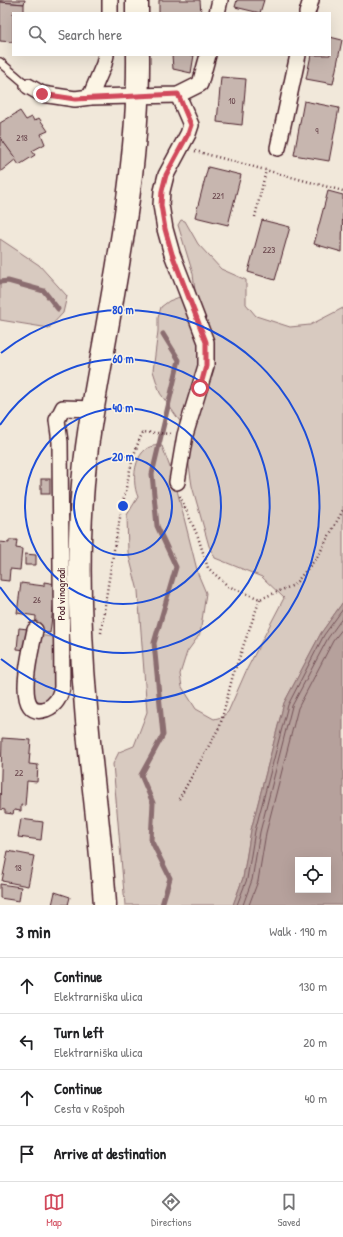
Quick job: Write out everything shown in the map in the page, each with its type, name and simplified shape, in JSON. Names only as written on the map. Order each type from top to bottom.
[{"type":"main road","points":[[137,0],[137,12]]},
{"type":"main road","points":[[105,905],[86,711],[79,585],[82,497],[93,409],[126,219],[138,95],[138,56]]},
{"type":"street","points":[[110,0],[110,12]]},
{"type":"street","points":[[217,12],[220,0]]},
{"type":"street","points":[[307,12],[311,0]]},
{"type":"street","points":[[90,97],[104,64],[106,56]]},
{"type":"street","points":[[28,86],[42,94],[75,99],[90,97],[178,94],[200,84],[208,56]]},
{"type":"street","points":[[278,148],[298,56]]},
{"type":"street","points":[[177,482],[185,434],[206,366],[206,342],[172,254],[165,229],[161,205],[162,191],[166,175],[188,134],[191,125],[178,94]]},
{"type":"street","name":"Pod vinogradi","points":[[35,630],[25,696],[31,707],[37,711],[47,709],[58,701],[62,688],[60,442],[58,420],[63,408],[93,409]]},
{"type":"lane","points":[[0,62],[28,86]]},
{"type":"path","points":[[180,147],[343,191]]},
{"type":"path","points":[[255,217],[266,170]]},
{"type":"path","points":[[101,637],[111,560],[129,473],[137,443],[143,432],[176,434]]},
{"type":"path","points":[[177,482],[180,500],[198,537],[208,568],[228,586],[260,600]]},
{"type":"path","points":[[179,799],[220,726],[233,675],[260,600],[294,585],[318,556],[343,510]]},
{"type":"shaded area","points":[[181,220],[185,221],[198,244],[221,269],[246,280],[246,304],[256,316],[290,327],[310,325],[343,308],[343,602],[321,633],[284,703],[251,830],[243,878],[233,905],[125,905],[113,764],[119,752],[134,746],[147,712],[138,591],[128,552],[127,515],[138,497],[135,472],[140,455],[146,449],[153,446],[162,446],[174,478],[198,574],[206,593],[200,634],[187,652],[180,674],[182,687],[196,709],[214,719],[222,717],[228,712],[247,669],[284,598],[262,577],[215,558],[209,546],[192,486],[188,459],[191,437],[160,393],[153,371],[158,331],[158,318],[161,307],[169,301],[195,291],[193,274],[178,225]]},
{"type":"shaded area","points":[[0,239],[39,265],[67,296],[63,313],[49,328],[0,320]]},
{"type":"shaded area","points":[[37,635],[54,637],[54,692],[51,700],[38,701],[32,696]]},
{"type":"water","points":[[343,602],[343,905],[233,905],[243,878],[251,830],[284,703],[321,633]]},
{"type":"building","points":[[0,0],[25,0],[24,4],[0,2]]},
{"type":"building","points":[[159,0],[200,0],[201,12],[159,12]]},
{"type":"building","points":[[237,0],[264,0],[260,12],[235,7]]},
{"type":"building","points":[[0,2],[24,4],[24,12],[12,12],[12,42],[0,41]]},
{"type":"building","points":[[331,37],[342,40],[333,84],[306,79],[311,56],[331,56]]},
{"type":"building","points":[[172,56],[194,56],[191,73],[173,69]]},
{"type":"building","points":[[221,77],[246,79],[242,125],[217,122]]},
{"type":"building","points":[[304,101],[339,108],[329,161],[294,155]]},
{"type":"building","points":[[20,111],[26,120],[32,117],[34,121],[39,118],[48,131],[41,134],[45,144],[32,151],[35,155],[19,165],[0,137],[0,123]]},
{"type":"building","points":[[2,140],[16,159],[0,172],[0,141]]},
{"type":"building","points":[[208,167],[241,175],[228,225],[195,217]]},
{"type":"building","points":[[328,191],[343,195],[342,252],[314,244]]},
{"type":"building","points":[[262,220],[290,227],[275,280],[248,272]]},
{"type":"building","points":[[41,479],[50,479],[50,494],[41,494]]},
{"type":"building","points":[[9,540],[17,540],[16,548],[22,549],[20,570],[10,569],[9,581],[0,580],[0,542],[9,543]]},
{"type":"building","points":[[25,554],[36,555],[36,565],[25,565]]},
{"type":"building","points":[[44,582],[56,584],[50,633],[35,632],[36,616],[17,613],[21,583],[44,586]]},
{"type":"building","points":[[19,628],[28,629],[26,650],[17,649]]},
{"type":"building","points":[[2,738],[31,740],[29,764],[38,765],[37,782],[27,781],[25,806],[21,805],[21,811],[14,810],[13,814],[5,813],[5,810],[0,809]]},
{"type":"building","points":[[21,819],[43,822],[41,840],[18,837]]},
{"type":"building","points":[[8,851],[34,856],[28,886],[2,881]]},
{"type":"building","points":[[0,884],[21,887],[19,901],[0,898]]},
{"type":"building","points":[[55,892],[70,897],[68,905],[52,905]]},
{"type":"waterway","points":[[0,282],[8,281],[44,291],[58,309]]},
{"type":"waterway","points":[[162,905],[170,878],[151,840],[153,803],[141,775],[163,735],[154,643],[176,567],[157,526],[152,474],[179,360],[163,334]]},
{"type":"route","points":[[42,94],[75,99],[90,97],[178,94],[191,125],[188,134],[166,175],[162,191],[161,205],[165,229],[172,254],[206,342],[206,366],[200,388]]}]
